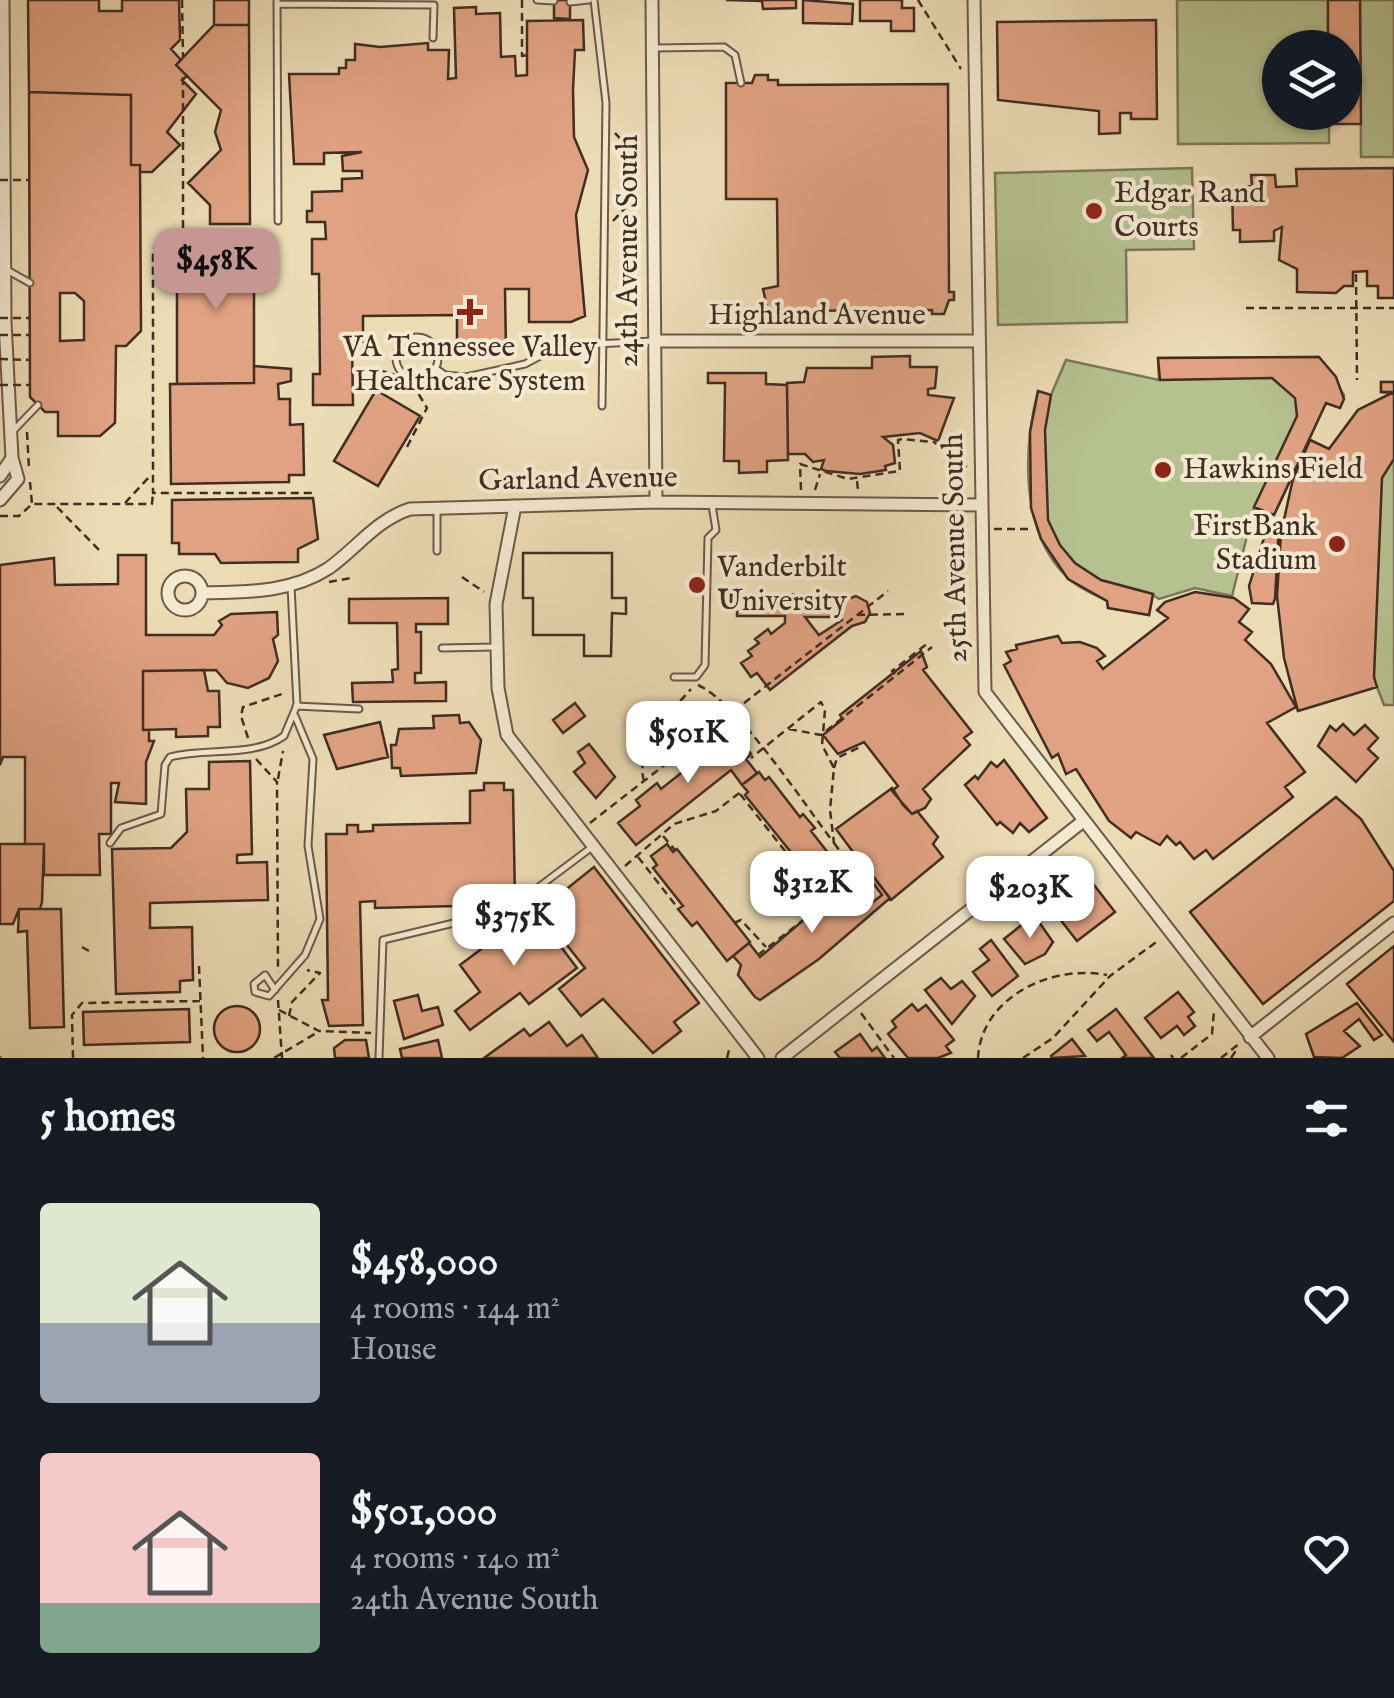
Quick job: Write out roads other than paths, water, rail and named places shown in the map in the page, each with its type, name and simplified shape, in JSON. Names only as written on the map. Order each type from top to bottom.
[{"type":"street","points":[[0,500],[18,479],[12,458],[4,268],[3,0]]},
{"type":"street","name":"24th Avenue South","points":[[652,0],[656,502]]},
{"type":"street","name":"25th Avenue South","points":[[974,0],[985,692],[1268,1058]]},
{"type":"street","name":"Highland Avenue","points":[[655,341],[979,341]]},
{"type":"street","points":[[0,476],[12,458]]},
{"type":"street","name":"Garland Avenue","points":[[202,592],[290,586],[328,568],[394,514],[437,508],[656,502],[980,505]]},
{"type":"street","points":[[515,506],[496,604],[495,647],[508,735],[758,1058]]},
{"type":"street","points":[[782,1058],[1082,822]]},
{"type":"street","points":[[1250,1036],[1394,923]]},
{"type":"lane","points":[[538,0],[554,1]]},
{"type":"lane","points":[[570,2],[592,0],[606,103],[602,406]]},
{"type":"lane","points":[[278,221],[277,2],[434,5],[433,38]]},
{"type":"lane","points":[[653,48],[724,47],[736,56],[741,83]]},
{"type":"lane","points":[[4,268],[30,283]]},
{"type":"lane","points":[[426,339],[438,355],[435,368],[418,378],[405,375],[397,364],[398,350],[406,340],[426,339]]},
{"type":"lane","points":[[435,368],[445,375],[466,377],[525,364],[559,346],[655,341]]},
{"type":"lane","points":[[11,434],[38,405]]},
{"type":"lane","points":[[674,677],[696,677],[705,665],[708,538],[716,530],[711,503]]},
{"type":"lane","points":[[437,508],[438,551]]},
{"type":"lane","points":[[110,843],[121,828],[161,814],[165,766],[170,756],[274,743],[284,736],[296,706],[290,586]]},
{"type":"lane","points":[[442,648],[495,647]]},
{"type":"lane","points":[[296,706],[359,709]]},
{"type":"lane","points":[[276,988],[265,975],[254,984],[263,997],[276,988],[297,967],[320,919],[308,846],[315,780],[313,758],[295,716]]},
{"type":"lane","points":[[379,1058],[384,940],[508,910],[594,846]]},
{"type":"place","name":"Edgar Rand Courts","points":[[1094,211]]},
{"type":"place","name":"VA Tennessee Valley Healthcare System","points":[[470,312]]},
{"type":"place","name":"Hawkins Field","points":[[1163,470]]},
{"type":"place","name":"FirstBank Stadium","points":[[1337,544]]},
{"type":"place","name":"Vanderbilt University","points":[[697,585]]}]
